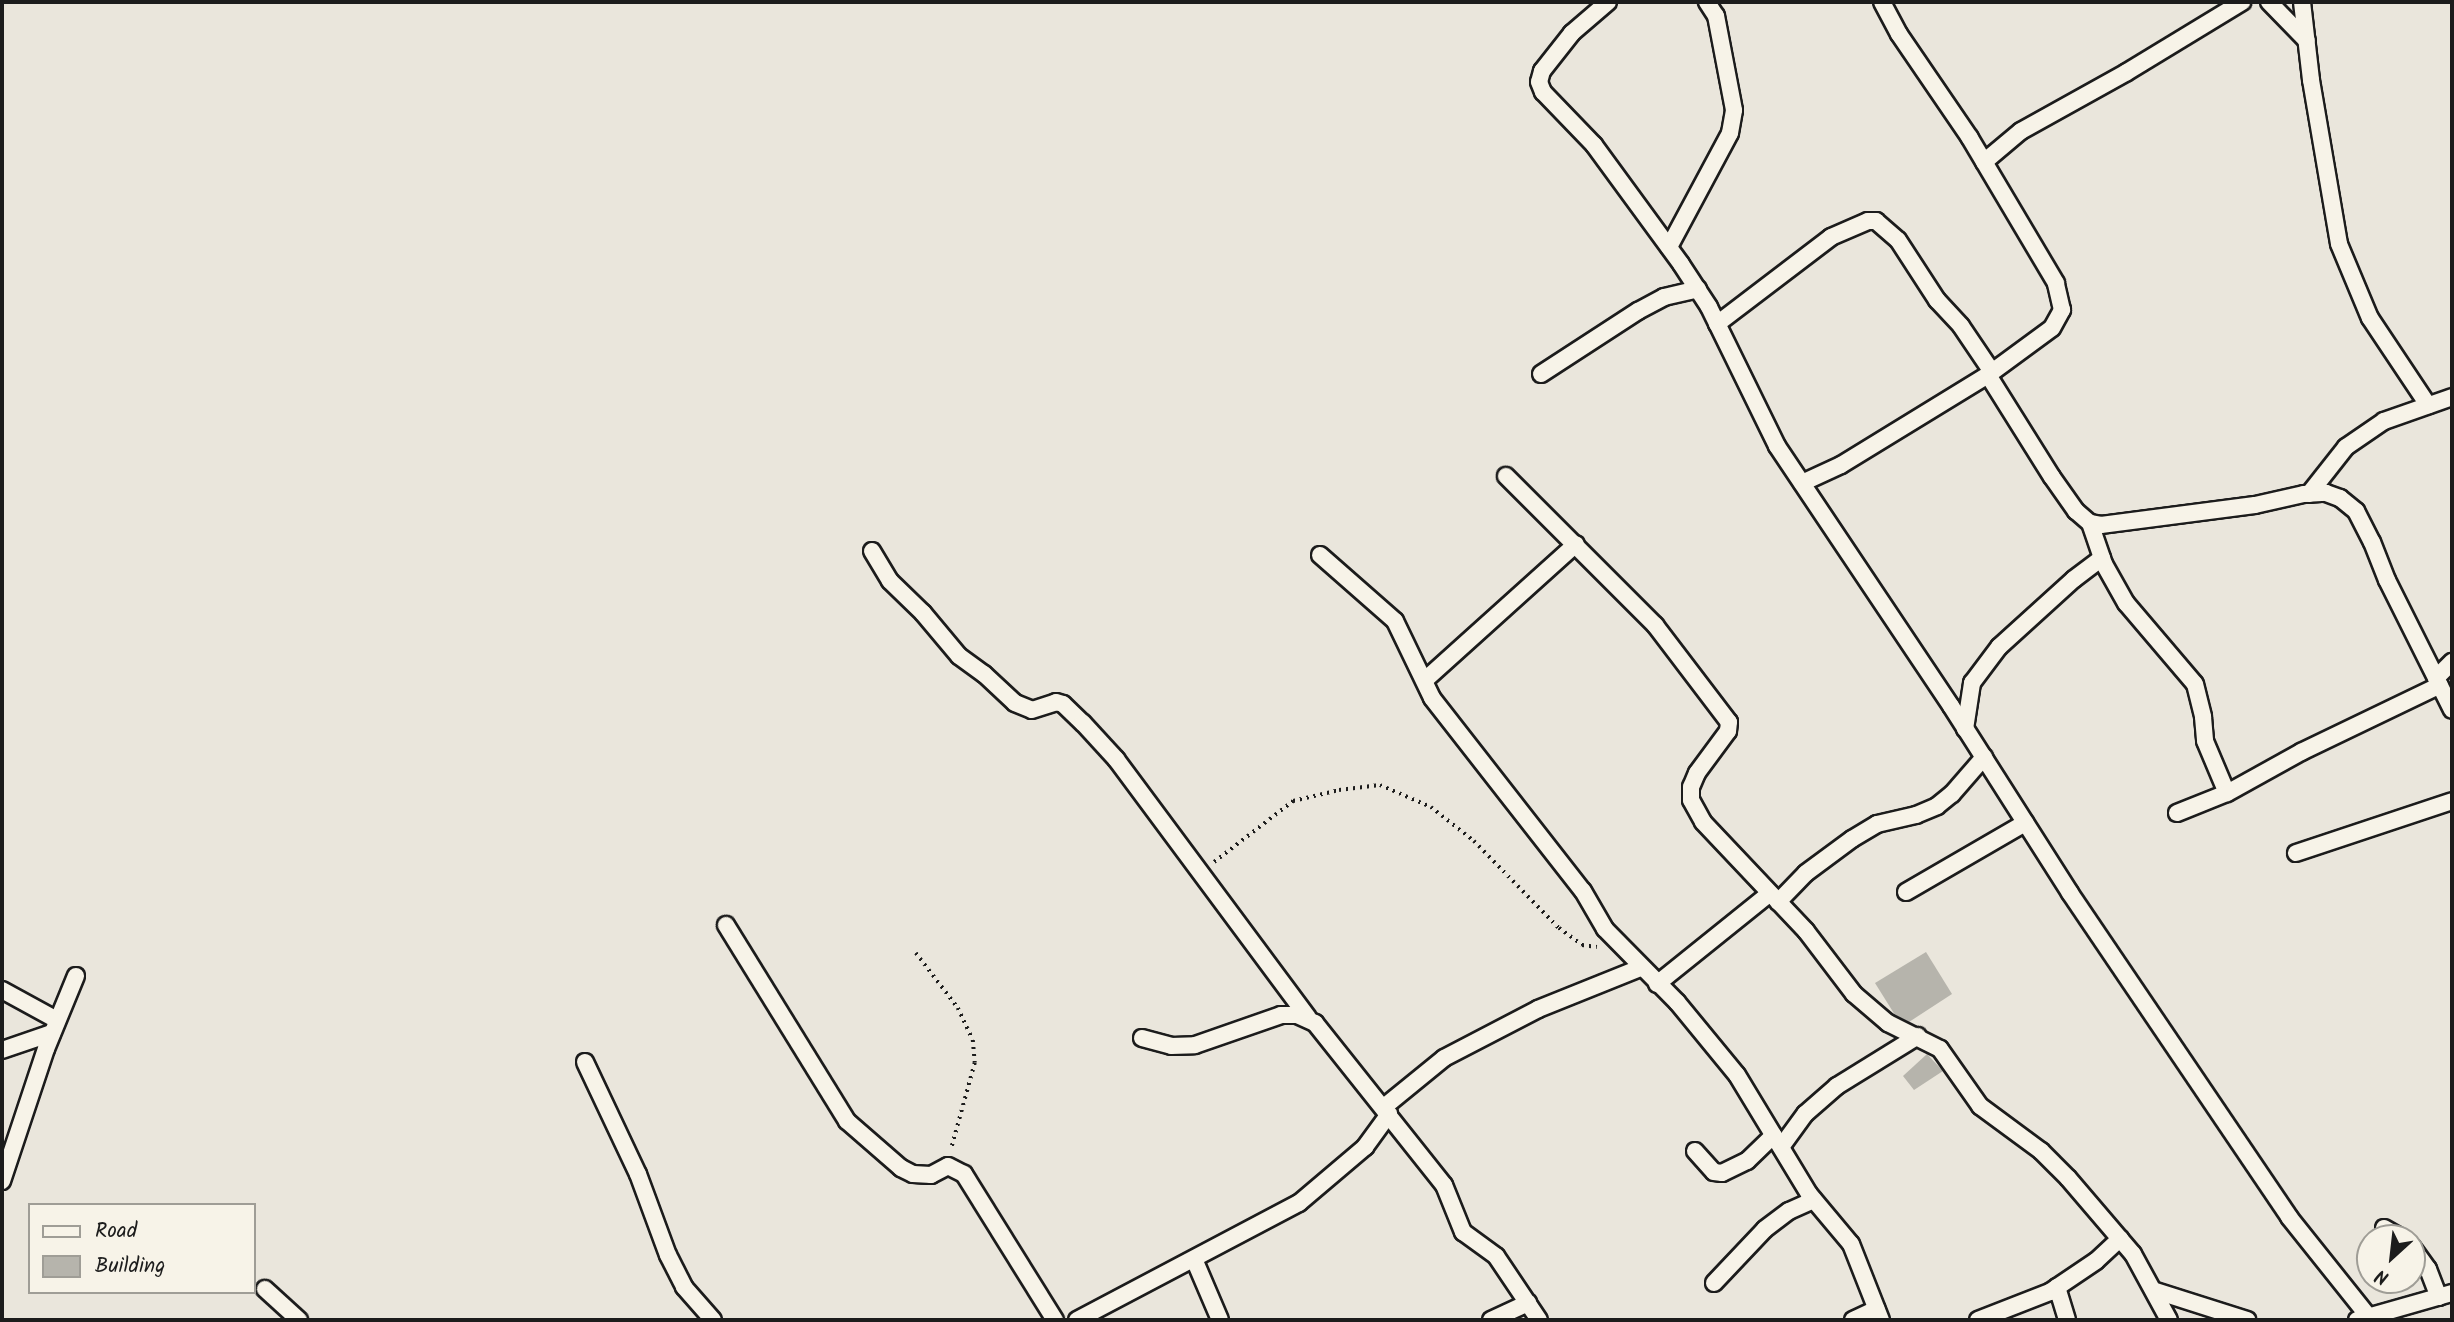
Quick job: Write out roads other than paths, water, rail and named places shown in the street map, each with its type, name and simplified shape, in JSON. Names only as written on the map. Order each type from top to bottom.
[{"type":"street","points":[[1608,2],[1560,47],[1542,71],[1538,82],[1543,92],[1594,145],[1698,289],[1777,446],[2289,1217],[2363,1318],[2446,1295],[2426,1266]]},
{"type":"street","points":[[1669,247],[1730,133],[1734,110],[1716,16],[1707,2]]},
{"type":"street","points":[[1802,483],[1841,465],[1990,374],[2052,328],[2062,310],[2056,283],[1984,162],[1899,34],[1882,2]]},
{"type":"street","points":[[1984,162],[2021,131],[2137,66],[2242,2]]},
{"type":"street","points":[[2269,2],[2307,41]]},
{"type":"street","points":[[2302,2],[2339,244],[2370,318],[2428,405]]},
{"type":"street","points":[[1717,324],[1831,237],[1868,221],[1876,221],[1898,240],[1937,300],[1961,326],[2052,477],[2076,511],[2090,523],[2101,525],[2309,494],[2326,493],[2340,498],[2356,511],[2452,710]]},
{"type":"street","points":[[1541,374],[1656,302],[1698,289]]},
{"type":"street","points":[[2309,494],[2346,447],[2384,421],[2452,397]]},
{"type":"street","points":[[1506,476],[1655,625],[1729,722],[1728,731],[1697,772],[1691,787],[1691,800],[1703,822],[1830,959],[1854,994],[1888,1023],[1940,1049],[1980,1106],[2040,1151],[2133,1254],[2169,1320]]},
{"type":"street","points":[[2090,523],[2102,558],[2126,603],[2194,684],[2203,717],[2205,741],[2227,793]]},
{"type":"street","points":[[1425,680],[1576,544]]},
{"type":"street","points":[[872,551],[890,581],[923,613],[959,656],[984,674],[1015,703],[1032,710],[1056,702],[1068,708],[1116,759],[1308,1018],[1387,1111],[1444,1185],[1464,1232],[1496,1256],[1539,1320]]},
{"type":"street","points":[[1320,555],[1395,621],[1432,698],[1583,891],[1616,942],[1737,1075],[1814,1200],[1851,1244],[1879,1315],[1853,1320]]},
{"type":"street","points":[[1965,729],[1972,683],[1999,647],[2074,579],[2102,558]]},
{"type":"street","points":[[2177,813],[2227,793],[2438,681],[2452,662]]},
{"type":"street","points":[[1657,984],[1852,839],[1877,824],[1916,815],[1937,806],[1952,794],[1984,757]]},
{"type":"street","points":[[2296,853],[2452,801]]},
{"type":"street","points":[[1906,891],[2025,823]]},
{"type":"street","points":[[726,925],[847,1121],[901,1168],[913,1174],[931,1175],[948,1166],[964,1174],[1055,1320]]},
{"type":"street","points":[[1077,1320],[1299,1203],[1365,1147],[1387,1111],[1444,1058],[1538,1009],[1640,968]]},
{"type":"street","points":[[2,1181],[55,1027],[76,976]]},
{"type":"street","points":[[2,990],[55,1027]]},
{"type":"street","points":[[1142,1038],[1171,1046],[1195,1045],[1281,1015],[1308,1018]]},
{"type":"street","points":[[2,1050],[55,1027]]},
{"type":"street","points":[[1695,1151],[1714,1172],[1722,1173],[1747,1161],[1778,1141],[1837,1086],[1918,1036]]},
{"type":"street","points":[[585,1062],[616,1122],[668,1255],[684,1287],[713,1320]]},
{"type":"street","points":[[1714,1283],[1765,1229],[1789,1211],[1814,1200]]},
{"type":"street","points":[[1978,1320],[2057,1287],[2096,1261],[2120,1239]]},
{"type":"street","points":[[1195,1259],[1220,1320]]},
{"type":"street","points":[[2057,1287],[2067,1320]]},
{"type":"street","points":[[265,1289],[299,1320]]},
{"type":"street","points":[[2156,1292],[2182,1298],[2208,1315],[2247,1320]]},
{"type":"street","points":[[1491,1320],[1528,1303]]}]
